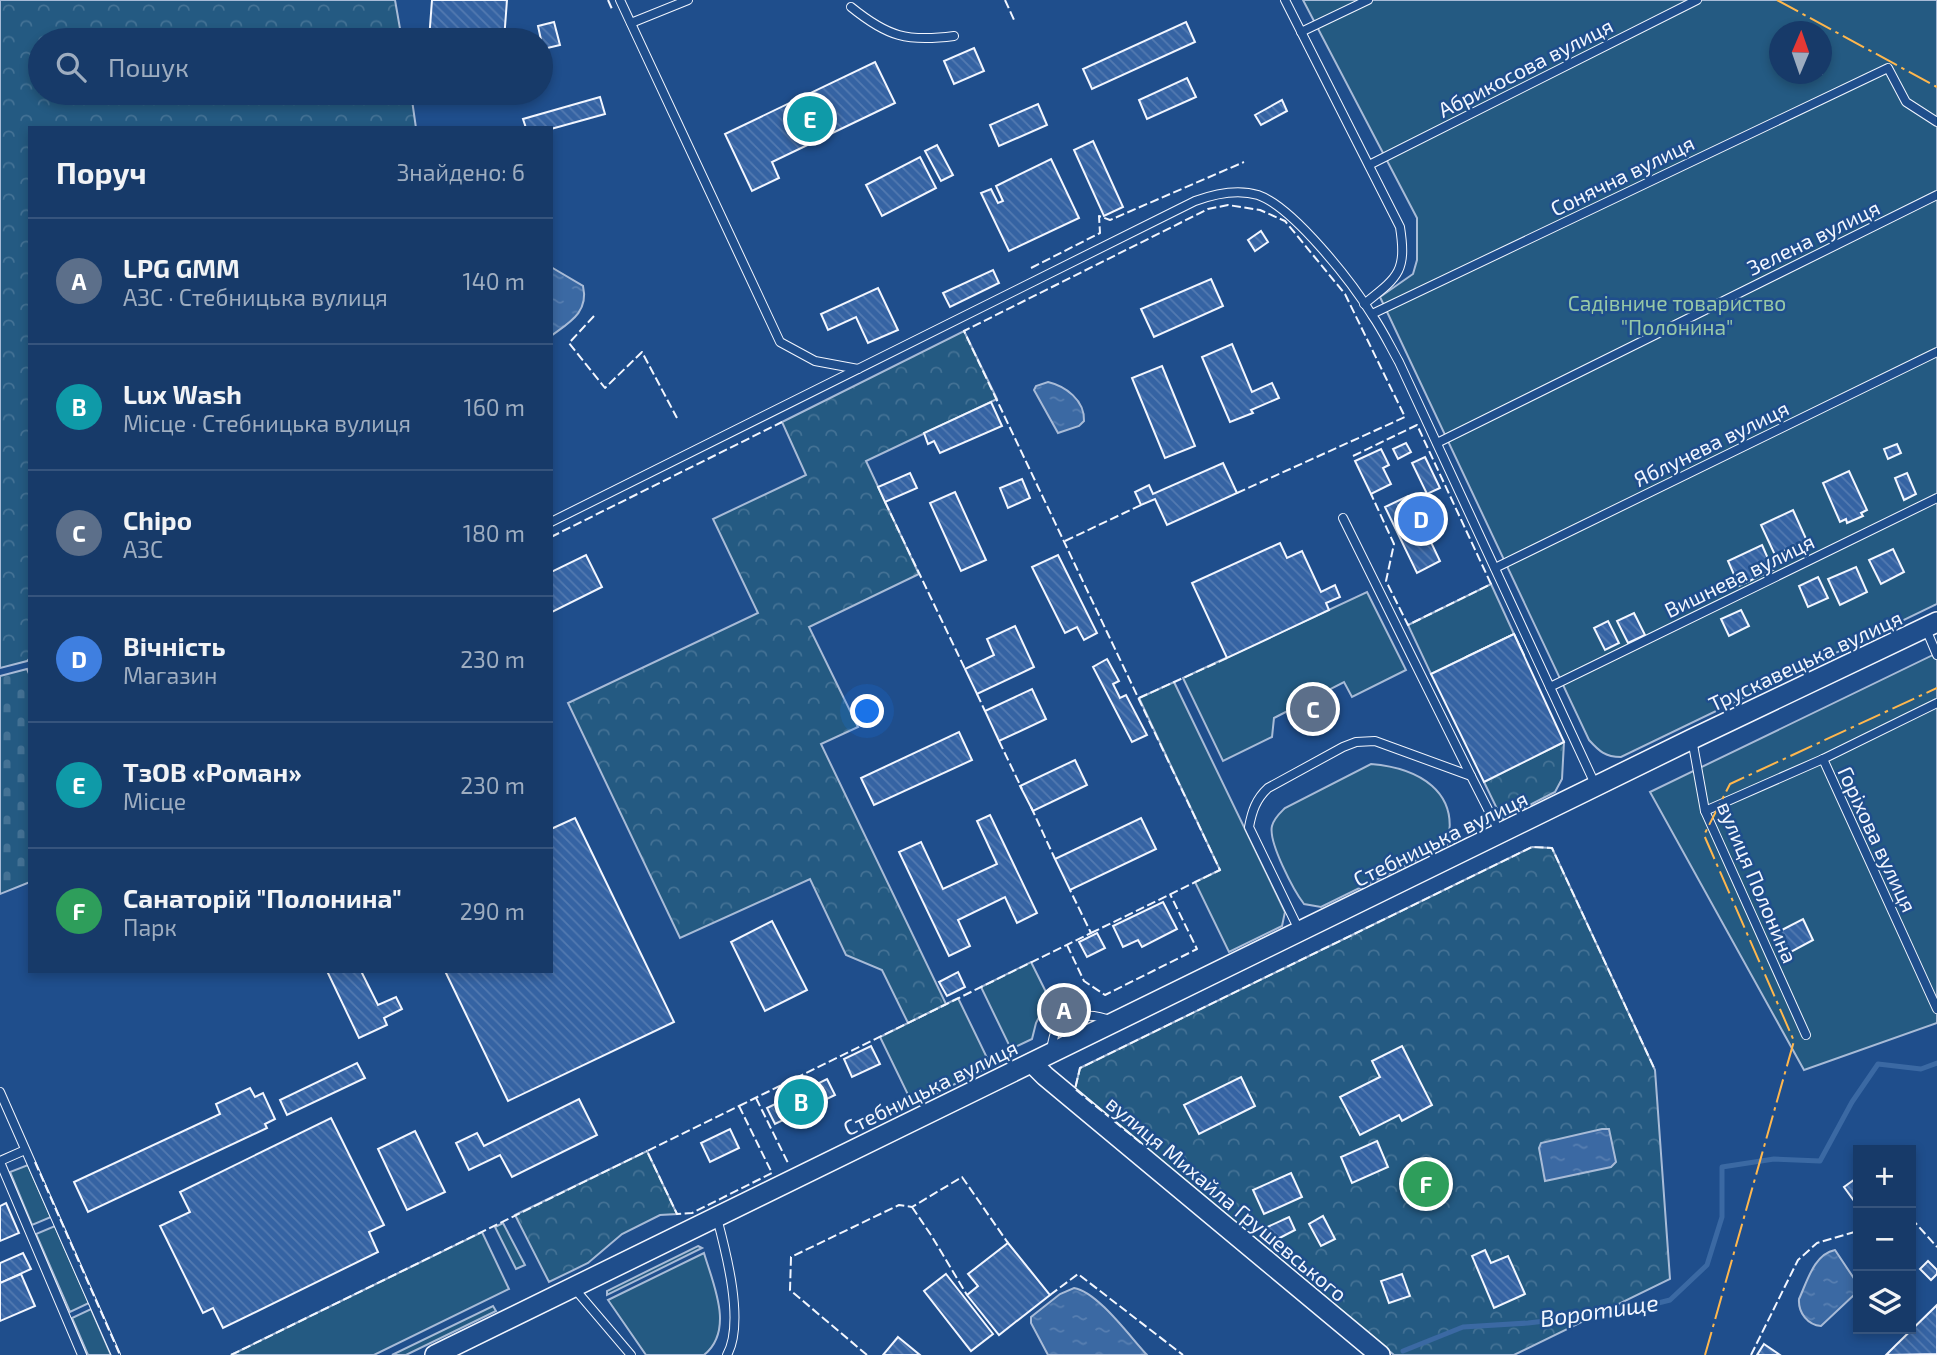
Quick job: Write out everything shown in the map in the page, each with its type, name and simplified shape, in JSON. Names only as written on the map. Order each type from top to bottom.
[{"type":"street","name":"Трускавецька вулиця","points":[[1596,787],[1931,625]]},
{"type":"street","name":"Стебницька вулиця","points":[[435,1355],[717,1217],[1042,1064],[1114,1023],[1596,787]]},
{"type":"street","name":"вулиця Михайла Грушевського","points":[[1042,1064],[1380,1355]]},
{"type":"lane","points":[[620,0],[780,342],[815,361],[858,369]]},
{"type":"lane","points":[[631,23],[688,0]]},
{"type":"lane","points":[[1285,0],[1400,227],[1402,262],[1395,279],[1364,304]]},
{"type":"lane","points":[[1301,32],[1368,0]]},
{"type":"lane","name":"Абрикосова вулиця","points":[[1369,165],[1698,0]]},
{"type":"lane","points":[[851,7],[874,24],[900,36],[922,40],[954,36]]},
{"type":"lane","name":"Сонячна вулиця","points":[[1372,314],[1888,68],[1906,102],[1937,121]]},
{"type":"lane","points":[[553,521],[1195,201],[1214,194],[1255,194],[1272,202],[1293,218],[1319,246],[1372,314],[1439,442],[1553,685],[1596,787]]},
{"type":"lane","name":"Зелена вулиця","points":[[1439,442],[1937,195]]},
{"type":"lane","name":"Яблунева вулиця","points":[[1498,567],[1937,352]]},
{"type":"lane","name":"Вишнева вулиця","points":[[1553,685],[1937,498]]},
{"type":"lane","points":[[1343,518],[1500,834]]},
{"type":"lane","points":[[1931,625],[1937,655]]},
{"type":"lane","points":[[1705,811],[1823,759],[1937,703]]},
{"type":"lane","name":"вулиця Полонина","points":[[1692,739],[1705,811],[1806,1035]]},
{"type":"lane","points":[[1300,932],[1249,827],[1252,813],[1263,793],[1343,747],[1365,741],[1375,741],[1471,776]]},
{"type":"lane","name":"Горіхова вулиця","points":[[1823,759],[1937,1009]]},
{"type":"lane","points":[[0,1093],[116,1355]]},
{"type":"lane","points":[[25,1150],[0,1161],[82,1355]]},
{"type":"lane","points":[[717,1217],[731,1276],[734,1334],[727,1355]]},
{"type":"lane","points":[[574,1287],[631,1355]]},
{"type":"green space","points":[[0,0],[395,0],[400,28],[28,28],[28,105],[413,105],[416,126],[28,126],[28,660],[0,668]]},
{"type":"green space","name":"Садівниче товариство \"Полонина\"","points":[[1303,0],[1937,0],[1937,604],[1621,757],[1606,755],[1589,740],[1380,297],[1413,274],[1417,260],[1417,218]]},
{"type":"green space","points":[[964,331],[997,399],[866,461],[919,574],[809,627],[858,727],[821,744],[946,1004],[908,1023],[882,970],[846,955],[810,879],[680,938],[568,703],[758,613],[713,519],[806,475],[782,422]]},
{"type":"green space","points":[[1491,584],[1514,634],[1431,674],[1408,625]]},
{"type":"green space","points":[[1367,592],[1406,670],[1352,697],[1344,682],[1274,718],[1272,737],[1223,761],[1183,678]]},
{"type":"green space","points":[[1937,653],[1937,1023],[1804,1070],[1650,792]]},
{"type":"green space","points":[[27,669],[28,671],[28,883],[0,894],[0,676]]},
{"type":"green space","points":[[1174,682],[1285,912],[1282,926],[1229,952],[1195,882],[1220,870],[1139,698]]},
{"type":"green space","points":[[1564,742],[1562,779],[1555,792],[1502,819],[1484,782]]},
{"type":"green space","points":[[1371,764],[1405,771],[1432,786],[1448,810],[1450,826],[1447,845],[1321,907],[1304,904],[1288,878],[1274,843],[1274,821],[1285,808]]},
{"type":"green space","points":[[1532,847],[1552,848],[1655,1070],[1670,1279],[1514,1355],[1394,1355],[1075,1089],[1080,1068]]},
{"type":"green space","points":[[1031,962],[1049,998],[1036,1023],[1032,1039],[1011,1049],[981,987]]},
{"type":"green space","points":[[958,998],[991,1066],[913,1105],[880,1037]]},
{"type":"green space","points":[[647,1151],[677,1214],[660,1215],[622,1234],[588,1263],[549,1282],[515,1215]]},
{"type":"green space","points":[[28,1165],[51,1217],[32,1225],[10,1172]]},
{"type":"green space","points":[[503,1223],[525,1265],[516,1269],[495,1227]]},
{"type":"green space","points":[[55,1226],[89,1303],[70,1312],[36,1234]]},
{"type":"green space","points":[[482,1232],[509,1289],[374,1355],[231,1355]]},
{"type":"green space","points":[[698,1246],[702,1248],[607,1295],[607,1291]]},
{"type":"green space","points":[[704,1253],[719,1306],[718,1333],[713,1345],[704,1355],[646,1355],[608,1300]]},
{"type":"green space","points":[[493,1306],[496,1311],[406,1355],[392,1355]]},
{"type":"green space","points":[[91,1309],[111,1355],[88,1355],[72,1318]]},
{"type":"water","points":[[553,268],[583,286],[581,310],[553,335]]},
{"type":"water","points":[[1048,382],[1061,387],[1078,400],[1084,421],[1079,426],[1058,433],[1034,390],[1036,386]]},
{"type":"water","points":[[1609,1129],[1616,1162],[1611,1167],[1545,1181],[1539,1148],[1541,1143]]},
{"type":"water","points":[[1835,1250],[1853,1277],[1853,1296],[1821,1326],[1808,1321],[1802,1313],[1799,1299],[1816,1263]]},
{"type":"water","points":[[1074,1288],[1083,1291],[1103,1306],[1147,1355],[1048,1355],[1031,1323],[1031,1317],[1060,1294]]},
{"type":"building","points":[[432,0],[507,0],[505,28],[430,28]]},
{"type":"building","points":[[554,22],[560,45],[553,47],[553,28],[538,26]]},
{"type":"building","points":[[1186,22],[1195,42],[1092,89],[1083,69]]},
{"type":"building","points":[[974,48],[984,71],[954,84],[944,61]]},
{"type":"building","points":[[875,62],[895,103],[772,162],[779,178],[752,191],[725,134]]},
{"type":"building","points":[[1187,78],[1196,97],[1147,119],[1139,100]]},
{"type":"building","points":[[600,97],[605,114],[553,128],[553,126],[525,126],[523,119]]},
{"type":"building","points":[[1282,100],[1287,111],[1261,125],[1255,115]]},
{"type":"building","points":[[1038,104],[1047,125],[999,146],[990,125]]},
{"type":"building","points":[[1093,141],[1123,207],[1104,216],[1074,150]]},
{"type":"building","points":[[937,145],[953,175],[941,181],[925,151]]},
{"type":"building","points":[[920,157],[936,188],[882,216],[866,185]]},
{"type":"building","points":[[1051,159],[1079,218],[1009,251],[981,193],[991,189],[998,203],[1003,201],[996,186]]},
{"type":"building","points":[[1261,231],[1268,242],[1255,251],[1248,240]]},
{"type":"building","points":[[993,270],[999,283],[950,307],[943,293]]},
{"type":"building","points":[[1211,279],[1223,306],[1154,337],[1141,309]]},
{"type":"building","points":[[878,288],[898,330],[868,343],[856,317],[828,330],[821,314]]},
{"type":"building","points":[[1232,344],[1252,392],[1272,383],[1279,398],[1230,422],[1202,357]]},
{"type":"building","points":[[1162,366],[1195,446],[1165,458],[1132,378]]},
{"type":"building","points":[[991,402],[1002,426],[940,453],[934,441],[928,444],[924,433]]},
{"type":"building","points":[[1406,443],[1411,452],[1398,459],[1393,449]]},
{"type":"building","points":[[1897,444],[1901,453],[1888,459],[1884,449]]},
{"type":"building","points":[[1381,449],[1389,465],[1383,468],[1391,484],[1371,494],[1355,461]]},
{"type":"building","points":[[1425,457],[1440,488],[1427,494],[1412,463]]},
{"type":"building","points":[[1223,463],[1237,493],[1167,525],[1155,499],[1141,505],[1135,492],[1149,485],[1153,494]]},
{"type":"building","points":[[1849,471],[1867,510],[1861,513],[1863,516],[1847,523],[1846,519],[1840,522],[1823,483]]},
{"type":"building","points":[[910,473],[917,488],[885,502],[878,487]]},
{"type":"building","points":[[1907,473],[1916,494],[1904,500],[1895,478]]},
{"type":"building","points":[[1022,479],[1030,498],[1008,508],[1000,488]]},
{"type":"building","points":[[955,492],[986,560],[961,571],[930,503]]},
{"type":"building","points":[[1408,496],[1420,521],[1428,517],[1436,533],[1428,536],[1440,561],[1417,573],[1385,507]]},
{"type":"building","points":[[1793,510],[1807,541],[1775,555],[1761,525]]},
{"type":"building","points":[[1280,543],[1287,558],[1302,551],[1321,592],[1335,585],[1340,597],[1326,603],[1329,610],[1227,658],[1192,583]]},
{"type":"building","points":[[1762,545],[1773,570],[1739,586],[1728,561]]},
{"type":"building","points":[[1893,549],[1904,572],[1881,584],[1869,560]]},
{"type":"building","points":[[586,555],[602,587],[553,612],[553,571]]},
{"type":"building","points":[[1058,555],[1097,633],[1084,640],[1077,627],[1065,633],[1032,567]]},
{"type":"building","points":[[1856,567],[1867,592],[1840,605],[1828,579]]},
{"type":"building","points":[[1818,577],[1828,598],[1808,607],[1799,586]]},
{"type":"building","points":[[1741,610],[1749,626],[1729,636],[1721,619]]},
{"type":"building","points":[[1634,613],[1645,635],[1628,643],[1617,621]]},
{"type":"building","points":[[1608,621],[1619,643],[1605,650],[1594,628]]},
{"type":"building","points":[[1015,626],[1034,667],[977,694],[965,669],[994,655],[987,639]]},
{"type":"building","points":[[1514,634],[1524,655],[1484,674],[1501,710],[1470,725],[1465,714],[1461,716],[1458,709],[1462,707],[1455,688],[1476,678],[1466,657]]},
{"type":"building","points":[[1514,634],[1564,742],[1484,782],[1431,674]]},
{"type":"building","points":[[1107,659],[1119,681],[1113,684],[1120,698],[1126,695],[1147,735],[1132,742],[1093,667]]},
{"type":"building","points":[[1032,689],[1046,719],[999,741],[985,711]]},
{"type":"building","points":[[1325,692],[1333,709],[1301,725],[1292,709]]},
{"type":"building","points":[[959,732],[972,760],[874,805],[861,778]]},
{"type":"building","points":[[1075,760],[1087,785],[1033,811],[1020,786]]},
{"type":"building","points":[[990,815],[1037,913],[1017,923],[1005,897],[958,920],[970,946],[949,956],[899,852],[921,842],[943,889],[997,864],[977,821]]},
{"type":"building","points":[[575,818],[674,1022],[508,1101],[446,973],[553,973],[553,828]]},
{"type":"building","points":[[1141,818],[1156,849],[1070,890],[1055,859]]},
{"type":"building","points":[[1163,902],[1177,929],[1142,947],[1138,940],[1123,947],[1113,926]]},
{"type":"building","points":[[1803,919],[1813,940],[1789,953],[1778,932]]},
{"type":"building","points":[[772,921],[807,990],[765,1011],[731,942]]},
{"type":"building","points":[[1097,933],[1105,948],[1087,957],[1079,942]]},
{"type":"building","points":[[958,972],[965,987],[947,996],[939,982]]},
{"type":"building","points":[[328,973],[362,973],[378,1005],[396,997],[402,1009],[384,1018],[387,1025],[359,1038]]},
{"type":"building","points":[[871,1046],[880,1064],[852,1077],[844,1059]]},
{"type":"building","points":[[1402,1046],[1432,1105],[1402,1121],[1399,1115],[1360,1135],[1340,1097],[1380,1077],[1372,1061]]},
{"type":"building","points":[[357,1063],[365,1078],[287,1115],[280,1100]]},
{"type":"building","points":[[1241,1077],[1255,1106],[1199,1134],[1184,1105]]},
{"type":"building","points":[[827,1079],[835,1095],[775,1124],[767,1108],[792,1096],[790,1092],[803,1086],[805,1090]]},
{"type":"building","points":[[250,1088],[255,1097],[263,1093],[275,1119],[265,1124],[267,1128],[88,1212],[74,1182],[220,1114],[216,1104]]},
{"type":"building","points":[[579,1099],[597,1135],[512,1177],[500,1155],[469,1170],[456,1143],[477,1133],[484,1146]]},
{"type":"building","points":[[331,1118],[384,1225],[369,1232],[378,1252],[223,1328],[213,1308],[203,1313],[160,1226],[190,1212],[180,1192]]},
{"type":"building","points":[[730,1129],[739,1148],[710,1162],[701,1143]]},
{"type":"building","points":[[415,1131],[445,1192],[407,1210],[378,1149]]},
{"type":"building","points":[[1377,1141],[1388,1167],[1352,1183],[1341,1157]]},
{"type":"building","points":[[1291,1173],[1302,1197],[1264,1214],[1253,1190]]},
{"type":"building","points":[[1853,1181],[1853,1199],[1844,1187]]},
{"type":"building","points":[[6,1203],[19,1233],[0,1241],[0,1206]]},
{"type":"building","points":[[1323,1216],[1335,1239],[1321,1246],[1309,1224]]},
{"type":"building","points":[[1289,1217],[1295,1230],[1270,1243],[1263,1229]]},
{"type":"building","points":[[1008,1243],[1050,1295],[999,1335],[967,1295],[978,1286],[968,1274]]},
{"type":"building","points":[[1485,1250],[1491,1263],[1508,1256],[1525,1294],[1494,1308],[1472,1256]]},
{"type":"building","points":[[23,1253],[31,1269],[0,1283],[0,1263]]},
{"type":"building","points":[[1928,1261],[1937,1270],[1931,1280],[1920,1269]]},
{"type":"building","points":[[21,1274],[35,1306],[0,1321],[0,1283]]},
{"type":"building","points":[[946,1274],[993,1334],[971,1351],[924,1291]]},
{"type":"building","points":[[1402,1274],[1410,1296],[1389,1303],[1381,1281]]},
{"type":"building","points":[[1937,1305],[1937,1354],[1886,1355],[1907,1334],[1916,1334],[1916,1326]]},
{"type":"building","points":[[898,1337],[920,1355],[883,1355]]},
{"type":"building","points":[[1764,1344],[1780,1355],[1757,1355]]},
{"type":"waterway","name":"Воротище","points":[[1403,1351],[1463,1327],[1623,1312],[1670,1300],[1707,1265],[1722,1217],[1722,1167],[1774,1159],[1820,1161],[1852,1102],[1878,1064],[1921,1069],[1937,1063]]},
{"type":"fence","points":[[608,0],[612,9]]},
{"type":"fence","points":[[1005,0],[1015,22]]},
{"type":"fence","points":[[1031,268],[1100,233],[1099,216],[1110,220],[1244,162]]},
{"type":"fence","points":[[1091,933],[1220,870],[964,331],[1208,209],[1228,205],[1260,210],[1285,221],[1345,294],[1405,417],[1237,493]]},
{"type":"fence","points":[[594,316],[569,343],[605,388],[642,352],[677,418]]},
{"type":"fence","points":[[553,536],[782,422]]},
{"type":"fence","points":[[1353,456],[1417,425],[1491,584],[1408,625],[1386,581],[1394,544],[1371,494]]},
{"type":"fence","points":[[885,502],[965,669]]},
{"type":"fence","points":[[1065,541],[1141,505]]},
{"type":"fence","points":[[1139,698],[1227,658]]},
{"type":"fence","points":[[977,694],[985,711]]},
{"type":"fence","points":[[999,741],[1022,789]]},
{"type":"fence","points":[[1031,807],[1055,859]]},
{"type":"fence","points":[[1141,1143],[1075,1089],[1080,1068],[1532,847],[1552,848],[1655,1070]]},
{"type":"fence","points":[[739,1106],[1091,933],[1070,890]]},
{"type":"fence","points":[[1067,945],[1084,981],[1105,995],[1197,949],[1170,894]]},
{"type":"fence","points":[[756,1098],[789,1165]]},
{"type":"fence","points":[[739,1106],[772,1173],[692,1213],[677,1214],[647,1151],[739,1106]]},
{"type":"fence","points":[[231,1355],[647,1151]]},
{"type":"fence","points":[[35,1162],[120,1355]]},
{"type":"fence","points":[[867,1355],[790,1290],[791,1257],[899,1205],[912,1207],[962,1177],[1008,1243]]},
{"type":"fence","points":[[912,1207],[967,1295]]},
{"type":"fence","points":[[1916,1224],[1937,1247]]},
{"type":"fence","points":[[1751,1355],[1798,1260],[1817,1243],[1853,1232]]},
{"type":"fence","points":[[1050,1295],[1078,1274],[1183,1355]]},
{"type":"power","points":[[1777,0],[1937,87]]},
{"type":"power","points":[[1705,1355],[1794,1041],[1704,835],[1730,784],[1937,688]]},
{"type":"place","name":"ТзОВ «Роман»","points":[[810,119]]},
{"type":"place","name":"Вічність","points":[[1421,519]]},
{"type":"place","name":"Chipo","points":[[1313,709]]},
{"type":"place","name":"LPG GMM","points":[[1064,1010]]},
{"type":"place","name":"Lux Wash","points":[[801,1102]]},
{"type":"place","name":"Санаторій \"Полонина\"","points":[[1426,1184]]}]
